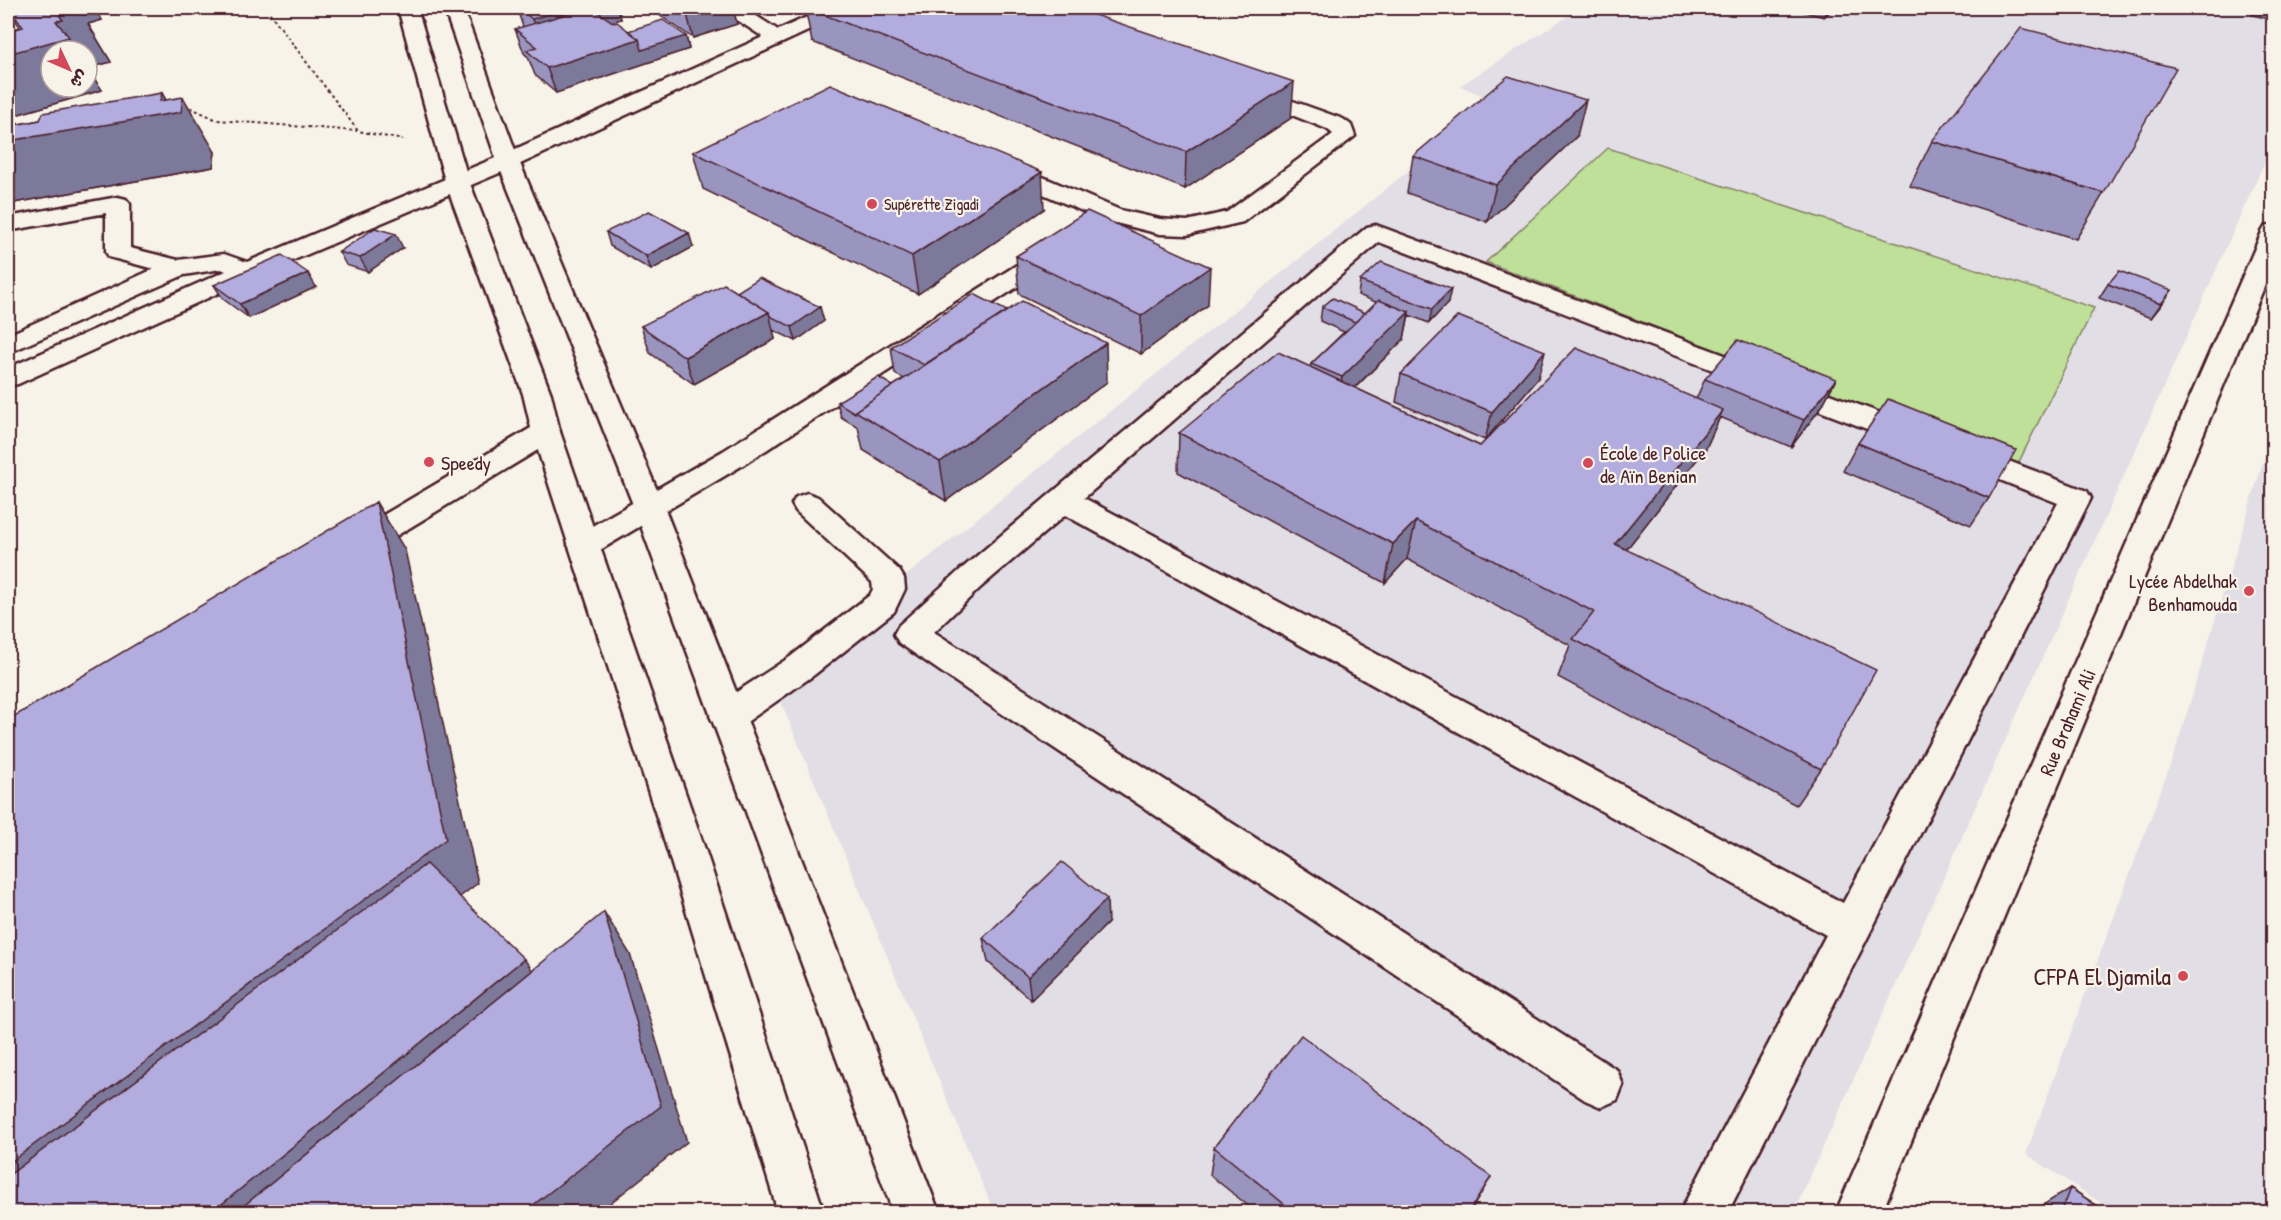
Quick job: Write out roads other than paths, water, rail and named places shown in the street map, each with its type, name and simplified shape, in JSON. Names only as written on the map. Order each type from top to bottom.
[{"type":"main road","points":[[407,8],[457,181],[537,394],[546,432],[688,855],[801,1212]]},
{"type":"main road","points":[[453,8],[508,161],[649,507],[916,1212]]},
{"type":"main road","points":[[732,8],[776,38]]},
{"type":"main road","points":[[8,378],[247,271],[508,161],[842,8]]},
{"type":"main road","points":[[982,159],[1112,215],[1165,229],[1186,229],[1217,223],[1235,217],[1344,136],[1343,130],[1335,124],[1227,84]]},
{"type":"main road","points":[[8,224],[118,204],[118,252],[178,268]]},
{"type":"main road","points":[[584,545],[771,434],[1112,215]]},
{"type":"main road","points":[[1601,1085],[1020,708],[911,634],[1062,500],[1376,232],[2076,498],[1703,1212]]},
{"type":"main road","name":"Rue Brahami Ali","points":[[1859,1212],[2273,235]]},
{"type":"main road","points":[[8,345],[178,268],[224,261],[247,271]]},
{"type":"main road","points":[[322,566],[546,432]]},
{"type":"main road","points":[[1062,500],[1852,928]]},
{"type":"main road","points":[[728,716],[802,666],[882,603],[889,589],[888,578],[807,504]]},
{"type":"place","name":"Supérette Zigadi","points":[[872,204]]},
{"type":"place","name":"Speedy","points":[[429,462]]},
{"type":"place","name":"École de Police de Aïn Benian","points":[[1588,463]]},
{"type":"place","name":"Lycée Abdelhak Benhamouda","points":[[2249,591]]},
{"type":"place","name":"CFPA El Djamila","points":[[2183,976]]}]
